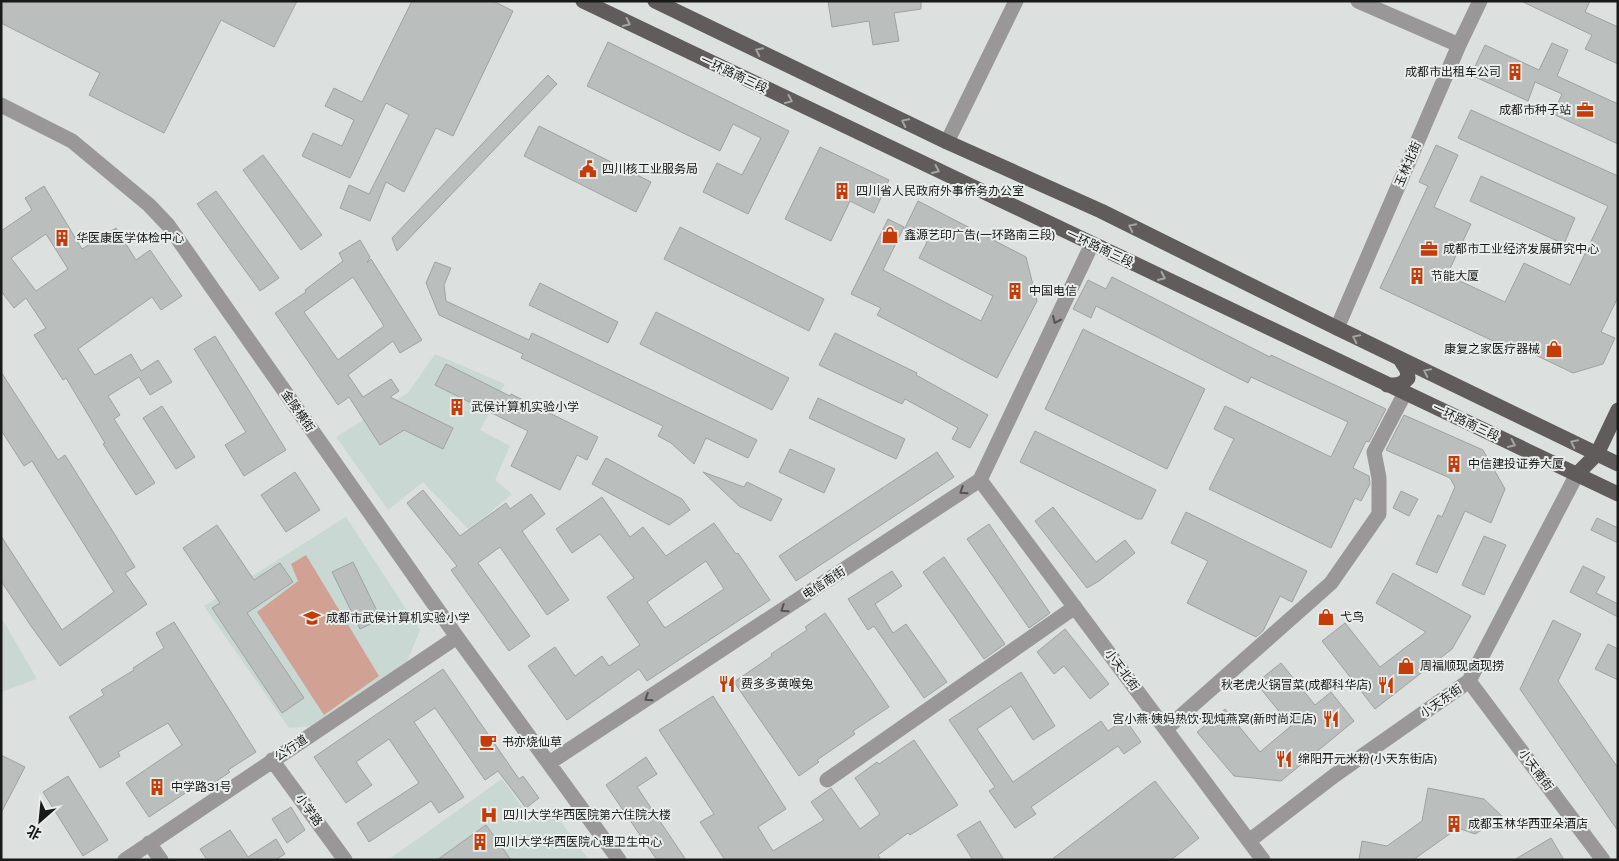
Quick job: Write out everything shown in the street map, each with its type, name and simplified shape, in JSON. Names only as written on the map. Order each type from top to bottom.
[{"type":"main road","name":"一环路南三段","points":[[583,1],[1618,494]]},
{"type":"main road","points":[[655,1],[947,142],[1101,211],[1400,359],[1618,464]]},
{"type":"main road","points":[[1387,385],[1397,386],[1404,383],[1408,378],[1407,370],[1400,359]]},
{"type":"main road","points":[[1577,474],[1597,454],[1618,410]]},
{"type":"street","points":[[947,142],[1016,1]]},
{"type":"street","points":[[1358,1],[1460,45]]},
{"type":"street","name":"玉林北街","points":[[1337,328],[1480,1]]},
{"type":"street","name":"金陵横街","points":[[1,105],[72,141],[149,205],[168,225],[459,640],[549,763]]},
{"type":"street","points":[[980,480],[1092,244]]},
{"type":"street","points":[[1166,729],[1330,583],[1378,514],[1379,478],[1374,452],[1405,393]]},
{"type":"street","name":"小天东街","points":[[1249,841],[1335,775],[1469,681],[1577,474]]},
{"type":"street","name":"小天北街","points":[[980,480],[1263,860]]},
{"type":"street","name":"电信南街","points":[[549,763],[980,480]]},
{"type":"street","points":[[827,780],[1075,607]]},
{"type":"street","name":"公行道","points":[[125,860],[152,854],[275,764],[459,640]]},
{"type":"street","name":"小天南街","points":[[1469,681],[1603,860]]},
{"type":"street","points":[[549,763],[619,860]]},
{"type":"street","name":"小学路","points":[[275,764],[345,860]]},
{"type":"shaded area","points":[[435,354],[505,384],[480,430],[510,446],[495,480],[512,494],[469,530],[423,482],[388,510],[336,437],[408,393]]},
{"type":"shaded area","name":"成都市武侯计算机实验小学","points":[[346,517],[420,630],[407,662],[313,726],[289,728],[204,606]]},
{"type":"shaded area","points":[[306,555],[379,676],[324,715],[257,612],[298,581],[291,564]]},
{"type":"shaded area","points":[[1,617],[37,679],[1,692]]},
{"type":"shaded area","name":"四川大学华西医院第六住院大楼","points":[[502,779],[532,821],[551,808],[589,860],[388,860]]},
{"type":"building","points":[[1,1],[297,1],[274,47],[221,20],[164,133],[89,95],[100,73],[1,23]]},
{"type":"building","points":[[412,1],[493,1],[513,11],[453,136],[436,128],[404,192],[386,182],[370,221],[340,208],[349,185],[369,194],[409,115],[386,103],[350,178],[302,156],[313,133],[342,146],[354,120],[325,106],[334,88],[362,102]]},
{"type":"building","points":[[828,1],[921,1],[921,9],[894,13],[899,41],[873,45],[869,21],[832,27]]},
{"type":"building","points":[[1521,1],[1590,1],[1585,12],[1618,27],[1618,64],[1585,49],[1592,35]]},
{"type":"building","points":[[608,42],[789,131],[748,214],[703,192],[717,163],[742,175],[761,138],[733,124],[720,151],[587,86]]},
{"type":"building","points":[[1552,43],[1568,50],[1557,76],[1618,104],[1618,144],[1553,114],[1562,94],[1535,82],[1528,101],[1471,75],[1485,45],[1539,70]]},
{"type":"building","points":[[548,75],[557,84],[397,251],[392,238]]},
{"type":"building","points":[[1471,110],[1618,176],[1618,297],[1601,332],[1615,338],[1603,364],[1573,373],[1521,348],[1519,353],[1380,288],[1428,186],[1419,182],[1436,145],[1458,155],[1434,207],[1471,224],[1447,275],[1505,302],[1524,263],[1570,285],[1608,206],[1458,138]]},
{"type":"building","name":"四川核工业服务局","points":[[539,126],[651,182],[636,212],[524,156]]},
{"type":"building","name":"四川省人民政府外事侨务办公室","points":[[820,147],[889,180],[874,213],[850,201],[831,241],[785,219]]},
{"type":"building","points":[[263,155],[322,235],[301,250],[243,170]]},
{"type":"building","points":[[1481,176],[1575,218],[1564,244],[1470,201]]},
{"type":"building","points":[[44,186],[82,249],[116,228],[136,260],[150,250],[182,296],[161,310],[152,297],[78,349],[95,375],[131,354],[141,371],[158,360],[172,382],[150,395],[139,377],[108,396],[120,415],[114,419],[155,483],[136,495],[103,444],[105,443],[66,378],[63,380],[34,335],[46,328],[26,298],[14,308],[1,291],[1,231],[32,210],[25,198]],"holes":[[[46,234],[68,269],[36,291],[11,258]]]},
{"type":"building","points":[[216,191],[279,278],[260,291],[197,204]]},
{"type":"building","name":"中国电信","points":[[918,201],[1026,257],[1037,301],[997,378],[877,315],[881,308],[851,294],[888,219],[904,227],[883,270],[981,321],[993,296],[919,258],[927,242],[904,230]]},
{"type":"building","points":[[680,227],[824,299],[809,331],[664,259]]},
{"type":"building","points":[[360,240],[370,257],[367,263],[371,259],[422,340],[400,353],[393,341],[348,375],[363,397],[391,379],[399,391],[390,397],[453,428],[443,449],[404,430],[380,445],[349,397],[338,405],[275,313],[306,292],[305,290],[343,261],[339,253]],"holes":[[[353,277],[384,326],[338,360],[304,312]]]},
{"type":"building","points":[[435,262],[451,268],[444,285],[446,301],[529,340],[532,333],[757,440],[748,458],[706,438],[694,464],[671,443],[658,436],[663,426],[521,358],[523,354],[439,315],[426,283]]},
{"type":"building","points":[[1112,277],[1270,357],[1271,355],[1386,409],[1369,442],[1366,441],[1353,468],[1369,476],[1370,484],[1361,501],[1355,498],[1331,548],[1209,489],[1234,439],[1214,429],[1225,406],[1331,457],[1348,422],[1251,377],[1248,383],[1096,306],[1091,318],[1073,309],[1088,280],[1106,289]]},
{"type":"building","points":[[540,283],[618,322],[608,343],[529,305]]},
{"type":"building","points":[[656,312],[789,378],[772,410],[640,344]]},
{"type":"building","points":[[1083,329],[1205,389],[1167,469],[1045,409]]},
{"type":"building","points":[[835,333],[917,373],[916,375],[988,415],[970,448],[952,439],[958,428],[905,399],[902,404],[819,365]]},
{"type":"building","points":[[215,336],[286,450],[244,476],[225,445],[246,432],[194,349]]},
{"type":"building","points":[[446,364],[598,437],[587,460],[577,455],[560,490],[511,466],[528,431],[435,385]]},
{"type":"building","points":[[1,372],[58,460],[65,455],[135,567],[125,573],[147,604],[60,666],[1,581],[1,536],[62,630],[114,592],[32,461],[24,466],[1,430]]},
{"type":"building","points":[[818,398],[905,439],[896,459],[809,418]]},
{"type":"building","points":[[162,406],[195,457],[176,469],[143,418]]},
{"type":"building","name":"中信建投证券大厦","points":[[1404,415],[1483,450],[1505,489],[1491,523],[1465,511],[1437,573],[1416,564],[1438,515],[1442,517],[1455,487],[1450,478],[1386,450]]},
{"type":"building","points":[[1035,431],[1156,490],[1142,519],[1137,519],[1020,462]]},
{"type":"building","points":[[790,449],[835,469],[824,493],[779,472]]},
{"type":"building","points":[[937,452],[954,477],[796,581],[779,556]]},
{"type":"building","points":[[606,458],[682,499],[690,510],[669,525],[592,484]]},
{"type":"building","points":[[295,472],[320,510],[286,532],[261,495]]},
{"type":"building","points":[[703,472],[744,487],[747,482],[782,499],[771,521],[739,506]]},
{"type":"building","points":[[423,490],[460,536],[506,503],[510,509],[531,494],[545,514],[522,531],[569,600],[547,615],[500,547],[478,563],[530,636],[509,651],[451,570],[457,566],[407,503]]},
{"type":"building","points":[[1401,491],[1418,499],[1409,516],[1393,508]]},
{"type":"building","points":[[602,497],[630,537],[643,527],[666,556],[714,523],[736,554],[738,553],[770,600],[647,681],[639,669],[567,720],[528,666],[555,647],[575,676],[602,656],[609,666],[640,645],[607,597],[634,578],[600,534],[572,553],[556,529]],"holes":[[[706,561],[724,589],[665,628],[647,602]]]},
{"type":"building","points":[[1053,507],[1096,562],[1125,540],[1135,553],[1087,588],[1035,521]]},
{"type":"building","points":[[1186,512],[1307,571],[1292,602],[1280,596],[1263,631],[1256,637],[1187,603],[1208,561],[1171,543]]},
{"type":"building","points":[[1597,518],[1618,528],[1618,543],[1591,530]]},
{"type":"building","points":[[989,524],[1050,613],[1029,628],[967,539]]},
{"type":"building","points":[[217,525],[254,580],[280,563],[293,582],[247,613],[304,698],[282,713],[212,608],[220,603],[183,548]]},
{"type":"building","points":[[1484,536],[1506,545],[1484,595],[1462,585]]},
{"type":"building","points":[[944,557],[1005,644],[984,659],[923,572]]},
{"type":"building","points":[[353,562],[381,619],[360,629],[332,572]]},
{"type":"building","points":[[1583,566],[1605,577],[1596,593],[1618,604],[1618,617],[1570,592]]},
{"type":"building","points":[[892,571],[902,586],[875,604],[893,633],[906,624],[947,682],[924,698],[874,626],[868,630],[848,599]]},
{"type":"building","points":[[1393,573],[1471,616],[1452,649],[1375,709],[1322,641],[1345,623],[1380,667],[1426,632],[1376,603]]},
{"type":"building","points":[[825,613],[889,707],[853,731],[855,734],[817,760],[819,762],[799,776],[734,682],[807,630],[805,627]]},
{"type":"building","points":[[1553,620],[1581,634],[1558,681],[1618,768],[1618,831],[1520,689]]},
{"type":"building","points":[[174,622],[256,752],[228,770],[230,772],[209,786],[205,780],[149,817],[126,783],[182,745],[168,723],[118,752],[120,756],[100,768],[69,717],[104,695],[101,690],[134,670],[133,668],[164,648],[156,633]]},
{"type":"building","points":[[1065,629],[1109,684],[1090,699],[1064,666],[1054,674],[1037,652]]},
{"type":"building","points":[[1608,644],[1618,649],[1618,680],[1595,669]]},
{"type":"building","points":[[1281,663],[1315,705],[1331,692],[1354,721],[1281,781],[1234,776],[1197,732],[1225,709],[1260,752],[1291,726],[1256,683]]},
{"type":"building","points":[[443,669],[519,779],[523,776],[539,798],[526,808],[498,771],[485,780],[435,708],[414,722],[464,797],[439,813],[431,801],[369,842],[357,823],[419,783],[389,739],[356,762],[372,785],[346,803],[314,757]]},
{"type":"building","points":[[1021,672],[1055,726],[1033,740],[1011,706],[977,729],[1013,782],[1101,721],[1108,731],[1125,719],[1141,742],[1124,754],[1118,746],[1031,807],[1036,814],[1015,828],[989,791],[995,787],[949,720]]},
{"type":"building","points":[[713,696],[786,809],[758,827],[773,851],[824,820],[811,802],[831,788],[860,829],[880,814],[855,778],[877,762],[879,764],[914,740],[958,805],[910,835],[908,833],[878,855],[881,860],[725,860],[700,822],[714,814],[659,730]]},
{"type":"building","points":[[1,755],[25,767],[1,813]]},
{"type":"building","points":[[646,757],[657,774],[637,787],[686,860],[657,860],[606,785]]},
{"type":"building","points":[[68,776],[108,840],[83,856],[43,792]]},
{"type":"building","points":[[1155,781],[1199,838],[1171,860],[1051,860]]},
{"type":"building","name":"成都玉林华西亚朵酒店","points":[[1428,788],[1484,799],[1503,817],[1475,834],[1458,828],[1413,860],[1359,860],[1362,841],[1387,846],[1422,821]]},
{"type":"building","points":[[291,807],[305,830],[287,843],[272,819]]},
{"type":"building","points":[[980,821],[1004,860],[973,860],[957,835]]},
{"type":"building","name":"四川大学华西医院心理卫生中心","points":[[486,825],[511,860],[437,860]]},
{"type":"building","points":[[230,830],[248,857],[276,839],[285,854],[275,860],[207,860],[200,849]]},
{"type":"building","points":[[1551,838],[1564,860],[1514,860]]},
{"type":"place","name":"成都市出租车公司","points":[[1515,72]]},
{"type":"place","name":"成都市种子站","points":[[1585,110]]},
{"type":"place","name":"四川核工业服务局","points":[[588,169]]},
{"type":"place","name":"四川省人民政府外事侨务办公室","points":[[842,191]]},
{"type":"place","name":"鑫源艺印广告(一环路南三段)","points":[[890,235]]},
{"type":"place","name":"华医康医学体检中心","points":[[62,238]]},
{"type":"place","name":"成都市工业经济发展研究中心","points":[[1429,249]]},
{"type":"place","name":"节能大厦","points":[[1417,276]]},
{"type":"place","name":"中国电信","points":[[1015,291]]},
{"type":"place","name":"康复之家医疗器械","points":[[1554,349]]},
{"type":"place","name":"武侯计算机实验小学","points":[[457,407]]},
{"type":"place","name":"中信建投证券大厦","points":[[1454,464]]},
{"type":"place","name":"弋鸟","points":[[1326,617]]},
{"type":"place","name":"成都市武侯计算机实验小学","points":[[312,618]]},
{"type":"place","name":"周福顺现卤现捞","points":[[1406,666]]},
{"type":"place","name":"费多多黄喉兔","points":[[727,684]]},
{"type":"place","name":"秋老虎火锅冒菜(成都科华店)","points":[[1386,685]]},
{"type":"place","name":"宫小燕·姨妈热饮·现炖燕窝(新时尚汇店)","points":[[1331,719]]},
{"type":"place","name":"书亦烧仙草","points":[[488,742]]},
{"type":"place","name":"绵阳开元米粉(小天东街店)","points":[[1284,759]]},
{"type":"place","name":"中学路31号","points":[[157,787]]},
{"type":"place","name":"四川大学华西医院第六住院大楼","points":[[489,815]]},
{"type":"place","name":"成都玉林华西亚朵酒店","points":[[1454,824]]},
{"type":"place","name":"四川大学华西医院心理卫生中心","points":[[480,842]]}]
